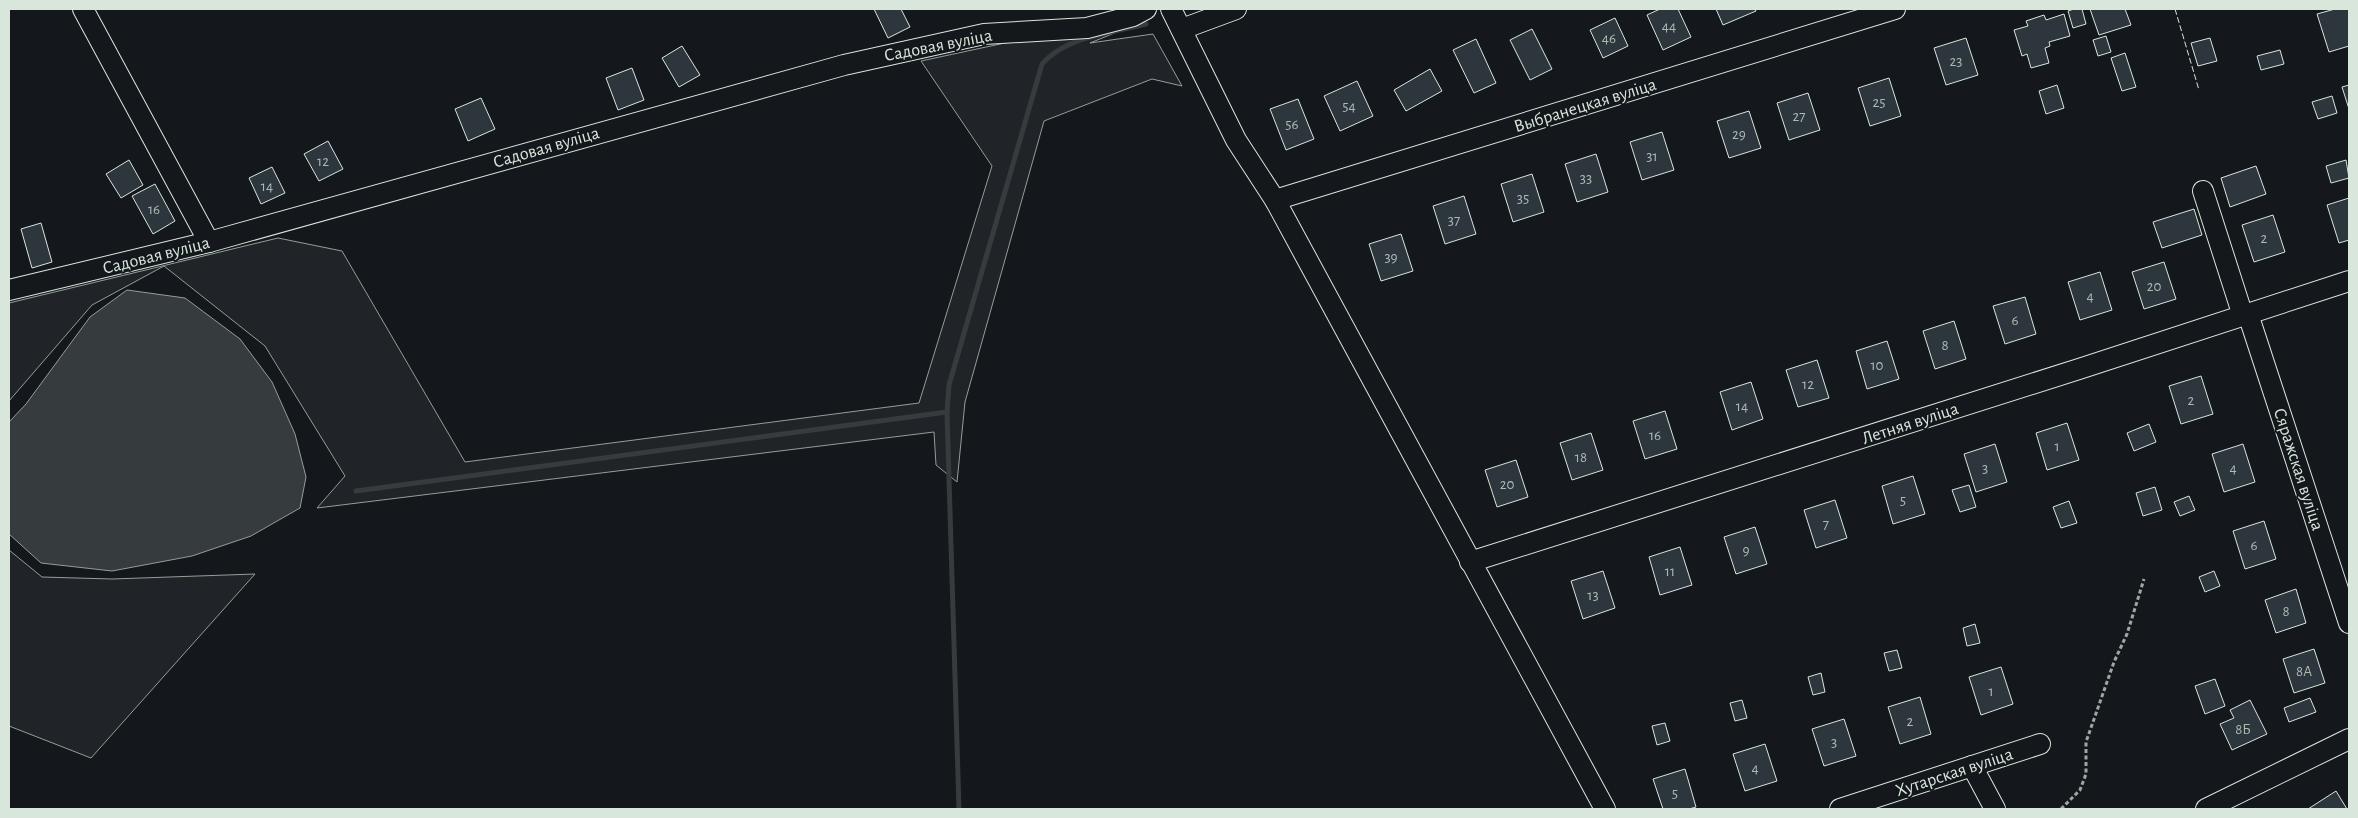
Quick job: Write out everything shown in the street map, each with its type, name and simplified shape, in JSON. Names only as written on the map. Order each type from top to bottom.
[{"type":"street","points":[[83,9],[208,242]]},
{"type":"street","name":"Садовая вуліца","points":[[9,290],[208,242],[844,65],[984,34],[1087,28],[1133,16],[1146,9]]},
{"type":"street","points":[[1171,9],[1236,140],[1275,200],[1605,809]]},
{"type":"street","points":[[1182,29],[1236,9]]},
{"type":"street","name":"Выбранецкая вуліца","points":[[1275,200],[1895,9]]},
{"type":"street","name":"Сяражская вуліца","points":[[2203,191],[2349,624]]},
{"type":"street","name":"Летняя вуліца","points":[[1470,562],[2349,281]]},
{"type":"street","points":[[2206,809],[2349,739]]},
{"type":"street","name":"Хутарская вуліца","points":[[1840,809],[2040,744]]},
{"type":"street","points":[[1972,766],[1995,809]]},
{"type":"path","points":[[2061,809],[2071,802],[2080,790],[2086,774],[2086,742],[2114,662],[2127,634],[2144,579]]},
{"type":"shaded area","points":[[1144,21],[1090,43],[1153,34],[1182,86],[1152,79],[1044,121],[965,402],[957,482],[936,465],[934,432],[317,508],[345,476],[265,346],[164,266],[92,305],[9,401],[9,303],[278,238],[342,251],[465,462],[919,403],[992,166],[921,61],[1014,41]]},
{"type":"shaded area","points":[[127,290],[185,298],[240,339],[272,382],[295,434],[306,477],[300,508],[251,536],[192,556],[112,571],[41,563],[9,534],[9,422],[26,404],[90,317]]},
{"type":"shaded area","points":[[9,550],[42,577],[112,579],[255,574],[91,758],[9,726]]},
{"type":"building","points":[[874,9],[901,9],[910,27],[888,38]]},
{"type":"building","points":[[1660,9],[1678,9],[1691,37],[1663,50],[1647,15]]},
{"type":"building","points":[[1716,9],[1755,9],[1756,11],[1723,25]]},
{"type":"building","points":[[2082,9],[2086,24],[2073,28],[2068,11]]},
{"type":"building","points":[[2090,9],[2125,9],[2131,25],[2099,35]]},
{"type":"building","points":[[2335,9],[2349,9],[2349,46],[2329,52],[2317,14]]},
{"type":"building","points":[[2064,14],[2070,36],[2049,42],[2050,46],[2045,48],[2049,63],[2031,68],[2027,54],[2022,56],[2014,30],[2028,26],[2026,21],[2044,15],[2046,20]]},
{"type":"building","points":[[1615,18],[1628,46],[1603,58],[1590,30]]},
{"type":"building","points":[[1532,29],[1552,69],[1530,80],[1510,40]]},
{"type":"building","points":[[2106,36],[2111,52],[2098,56],[2093,40]]},
{"type":"building","points":[[1966,38],[1978,75],[1946,85],[1934,48]]},
{"type":"building","points":[[2210,38],[2217,61],[2198,66],[2191,43]]},
{"type":"building","points":[[1476,39],[1496,83],[1474,93],[1453,50]]},
{"type":"building","points":[[682,46],[700,75],[679,87],[662,58]]},
{"type":"building","points":[[2280,50],[2284,64],[2261,70],[2257,56]]},
{"type":"building","points":[[2125,53],[2136,87],[2122,91],[2111,58]]},
{"type":"building","points":[[632,68],[644,100],[618,110],[606,78]]},
{"type":"building","points":[[1430,69],[1442,91],[1406,111],[1394,90]]},
{"type":"building","points":[[1889,78],[1901,116],[1870,126],[1858,88]]},
{"type":"building","points":[[1357,81],[1373,116],[1340,131],[1324,96]]},
{"type":"building","points":[[2057,85],[2064,108],[2046,114],[2039,91]]},
{"type":"building","points":[[2349,85],[2349,109],[2342,87]]},
{"type":"building","points":[[1808,93],[1820,130],[1789,140],[1777,103]]},
{"type":"building","points":[[2332,96],[2337,113],[2318,119],[2312,102]]},
{"type":"building","points":[[481,98],[495,129],[468,141],[455,109]]},
{"type":"building","points":[[1298,99],[1314,139],[1286,150],[1270,109]]},
{"type":"building","points":[[1749,111],[1761,148],[1729,158],[1717,121]]},
{"type":"building","points":[[1662,132],[1674,170],[1642,180],[1630,142]]},
{"type":"building","points":[[328,141],[343,169],[319,181],[304,154]]},
{"type":"building","points":[[1596,154],[1608,192],[1577,202],[1565,164]]},
{"type":"building","points":[[129,160],[143,185],[121,198],[106,174]]},
{"type":"building","points":[[2346,160],[2349,178],[2331,183],[2326,166]]},
{"type":"building","points":[[2256,166],[2266,194],[2230,207],[2221,178]]},
{"type":"building","points":[[272,167],[285,193],[261,204],[249,178]]},
{"type":"building","points":[[1532,174],[1544,212],[1513,222],[1501,184]]},
{"type":"building","points":[[155,184],[175,221],[153,234],[132,196]]},
{"type":"building","points":[[1464,196],[1476,234],[1445,244],[1433,206]]},
{"type":"building","points":[[2349,198],[2349,240],[2339,243],[2327,205]]},
{"type":"building","points":[[2194,209],[2202,235],[2162,248],[2153,222]]},
{"type":"building","points":[[2273,215],[2285,252],[2254,262],[2242,225]]},
{"type":"building","points":[[41,223],[52,262],[32,268],[21,229]]},
{"type":"building","points":[[1401,234],[1413,271],[1381,281],[1369,244]]},
{"type":"building","points":[[2164,262],[2176,299],[2144,309],[2132,272]]},
{"type":"building","points":[[2100,272],[2112,310],[2080,320],[2068,282]]},
{"type":"building","points":[[2025,297],[2036,334],[2005,344],[1993,306]]},
{"type":"building","points":[[1954,321],[1966,359],[1935,369],[1923,331]]},
{"type":"building","points":[[1887,341],[1899,379],[1867,389],[1856,351]]},
{"type":"building","points":[[1817,360],[1829,398],[1798,407],[1786,370]]},
{"type":"building","points":[[2201,376],[2213,414],[2181,424],[2169,386]]},
{"type":"building","points":[[1751,382],[1763,419],[1732,430],[1720,392]]},
{"type":"building","points":[[1665,411],[1677,449],[1645,459],[1633,421]]},
{"type":"building","points":[[2067,423],[2079,460],[2047,470],[2036,433]]},
{"type":"building","points":[[2149,424],[2156,442],[2134,451],[2127,433]]},
{"type":"building","points":[[1591,433],[1603,470],[1572,480],[1560,443]]},
{"type":"building","points":[[1995,444],[2007,482],[1976,492],[1964,454]]},
{"type":"building","points":[[2243,444],[2255,482],[2224,492],[2212,454]]},
{"type":"building","points":[[1516,460],[1528,497],[1497,507],[1485,470]]},
{"type":"building","points":[[1913,476],[1925,514],[1893,524],[1882,486]]},
{"type":"building","points":[[1969,485],[1976,507],[1960,512],[1952,490]]},
{"type":"building","points":[[2155,487],[2162,510],[2143,516],[2136,493]]},
{"type":"building","points":[[2189,496],[2195,510],[2180,516],[2174,502]]},
{"type":"building","points":[[1835,500],[1847,538],[1816,548],[1804,510]]},
{"type":"building","points":[[2069,501],[2077,523],[2061,528],[2053,507]]},
{"type":"building","points":[[2264,521],[2276,559],[2245,569],[2233,531]]},
{"type":"building","points":[[1755,527],[1767,564],[1736,574],[1724,537]]},
{"type":"building","points":[[1680,547],[1692,585],[1660,595],[1649,557]]},
{"type":"building","points":[[1603,571],[1615,608],[1583,619],[1571,581]]},
{"type":"building","points":[[2214,571],[2220,586],[2205,592],[2199,577]]},
{"type":"building","points":[[2296,589],[2306,623],[2276,633],[2265,600]]},
{"type":"building","points":[[1975,624],[1980,643],[1967,646],[1963,628]]},
{"type":"building","points":[[2314,649],[2325,683],[2294,693],[2283,659]]},
{"type":"building","points":[[1897,650],[1902,668],[1889,671],[1884,653]]},
{"type":"building","points":[[2001,667],[2013,704],[1981,715],[1969,677]]},
{"type":"building","points":[[1821,673],[1825,692],[1813,695],[1808,677]]},
{"type":"building","points":[[2215,679],[2225,706],[2205,714],[2195,686]]},
{"type":"building","points":[[1920,697],[1931,734],[1900,744],[1888,707]]},
{"type":"building","points":[[2310,698],[2316,712],[2289,722],[2284,708]]},
{"type":"building","points":[[1742,700],[1747,718],[1735,721],[1730,703]]},
{"type":"building","points":[[2250,700],[2267,734],[2232,750],[2220,724],[2234,718],[2230,710]]},
{"type":"building","points":[[1844,719],[1856,756],[1824,766],[1812,729]]},
{"type":"building","points":[[1665,723],[1670,741],[1657,745],[1652,726]]},
{"type":"building","points":[[1765,744],[1777,781],[1745,791],[1733,754]]},
{"type":"building","points":[[1685,769],[1696,807],[1689,809],[1663,809],[1653,779]]},
{"type":"building","points":[[2336,791],[2347,809],[2308,809]]},
{"type":"waterway","points":[[959,809],[947,412],[949,385],[1042,64],[1052,55],[1076,41],[1146,24]]},
{"type":"waterway","points":[[356,491],[947,412]]},
{"type":"fence","points":[[2175,9],[2199,90]]}]
